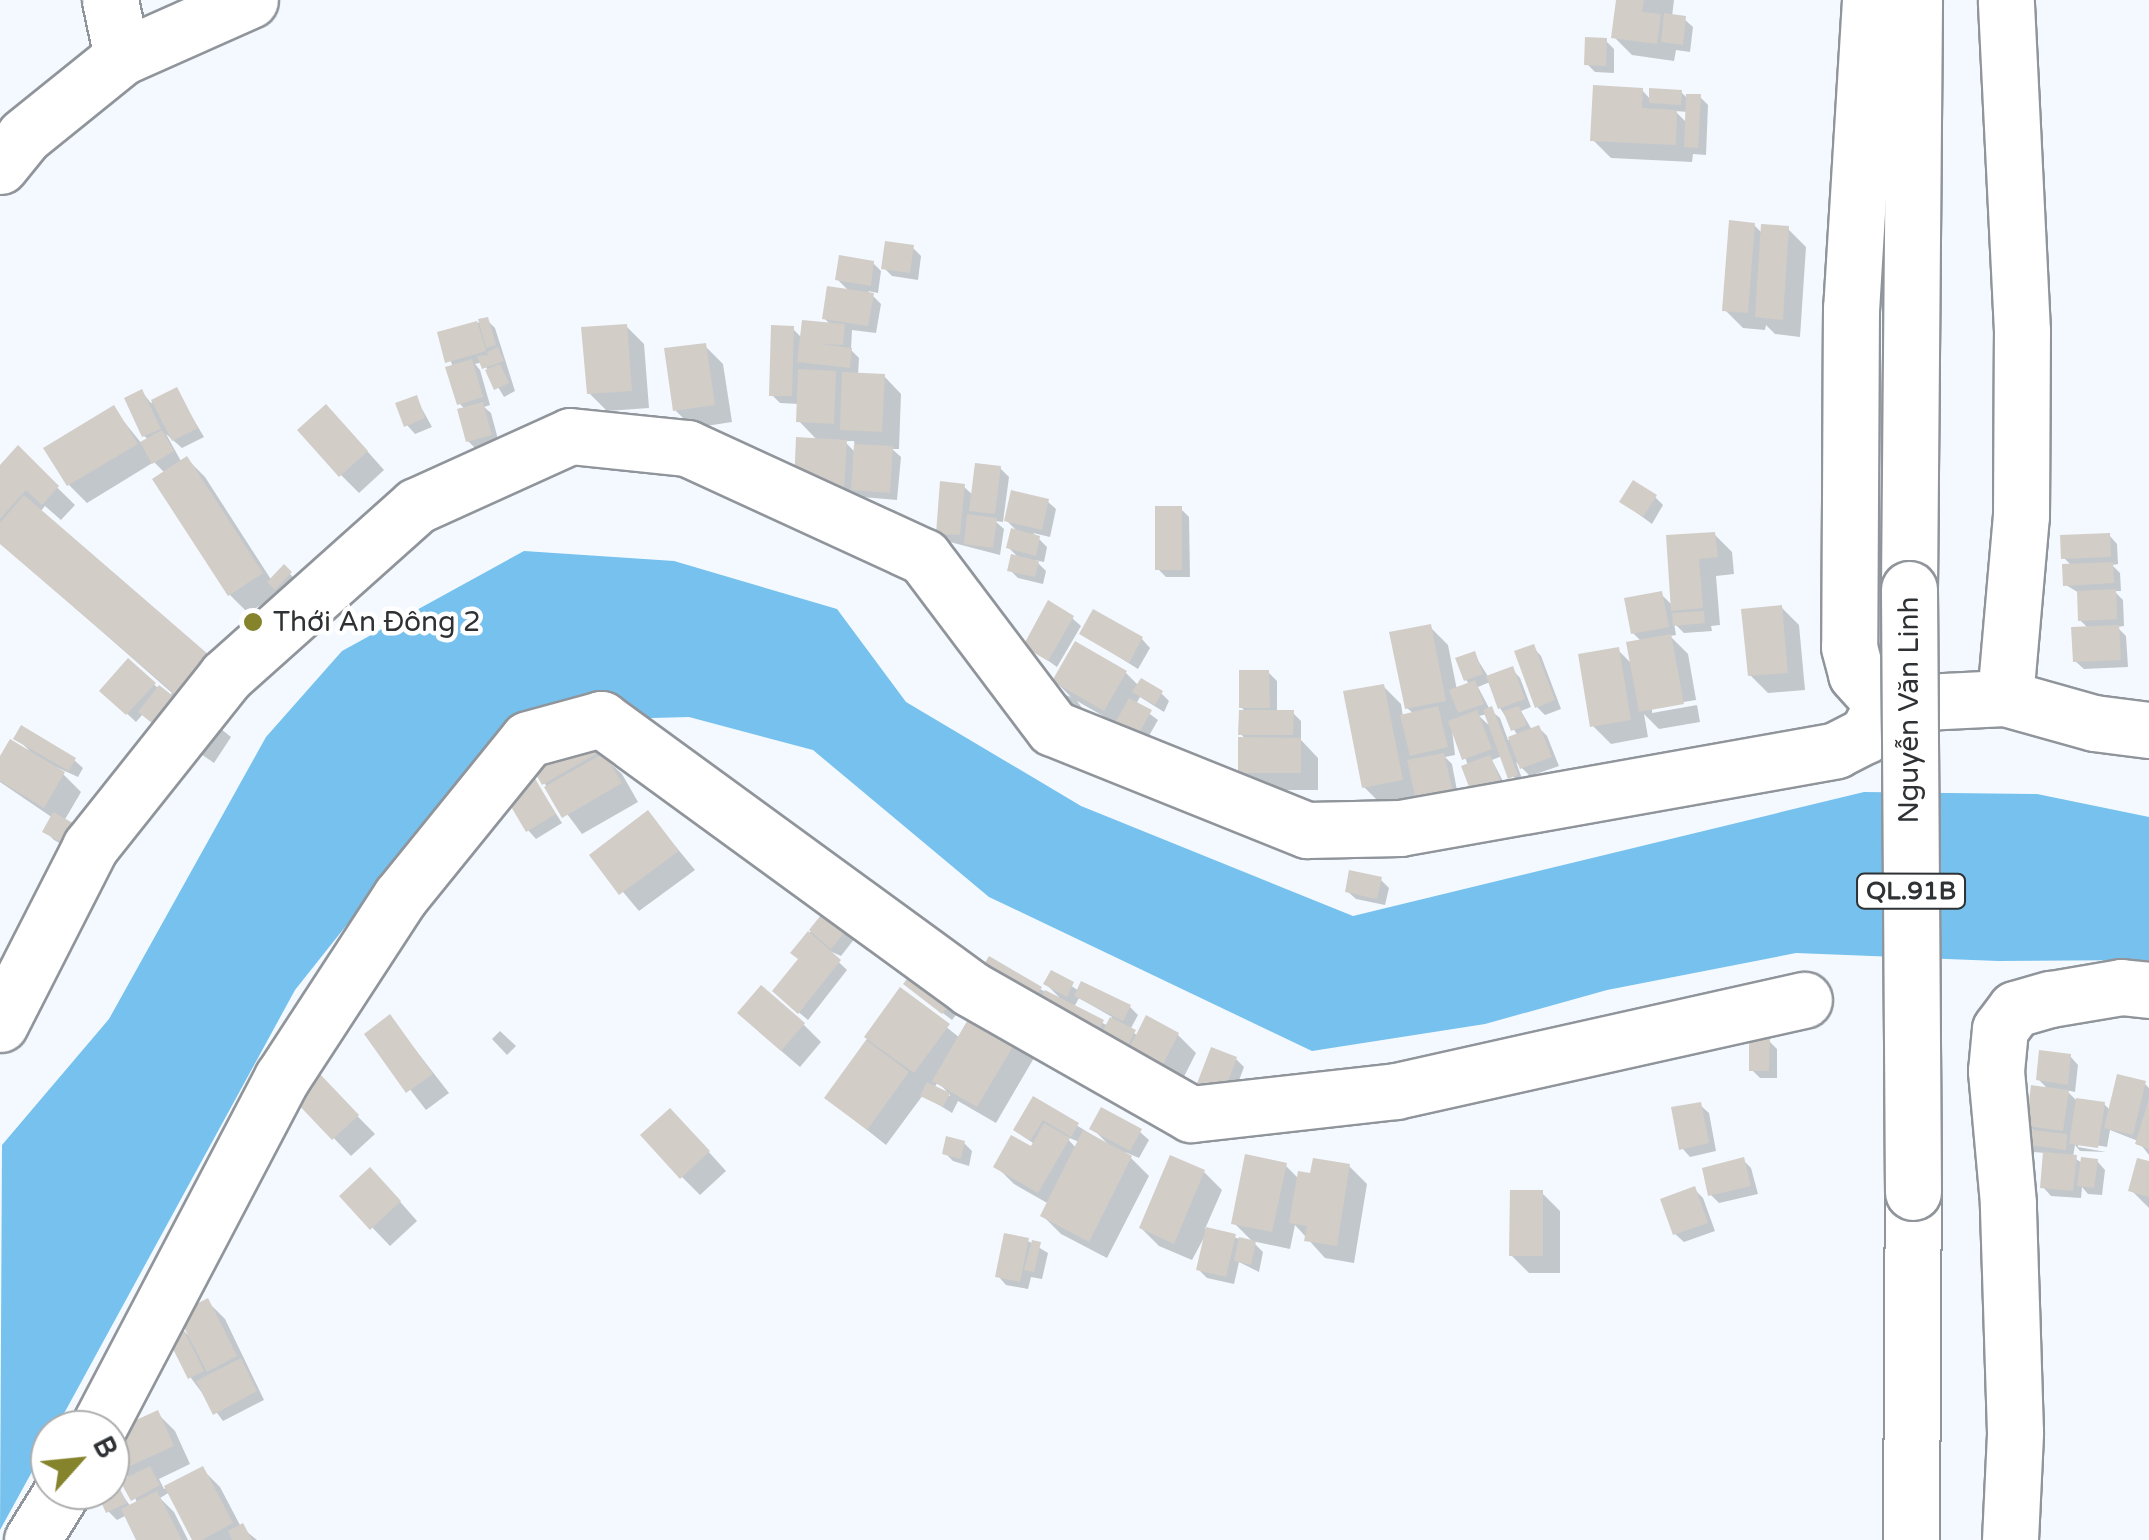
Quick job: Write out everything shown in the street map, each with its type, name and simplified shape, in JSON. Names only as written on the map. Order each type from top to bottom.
[{"type":"main road","points":[[110,0],[122,57]]},
{"type":"main road","points":[[0,166],[24,136],[122,57],[250,0]]},
{"type":"main road","points":[[1870,0],[1890,64],[1851,308],[1850,648],[1856,674],[1884,704],[2005,698],[2077,719],[2149,730]]},
{"type":"main road","name":"Nguyễn Văn Linh","points":[[1910,1540],[1908,589],[1890,64],[1914,0]]},
{"type":"main road","points":[[2005,698],[2021,516],[2022,368],[2006,0]]},
{"type":"main road","points":[[0,1024],[90,848],[226,676],[416,506],[570,436],[687,448],[924,557],[1053,728],[1307,830],[1400,828],[1836,750],[1866,735],[1884,704]]},
{"type":"main road","points":[[107,1410],[282,1078],[400,897],[528,739],[601,719],[971,990],[1191,1114],[1396,1091],[1804,1000]]},
{"type":"main road","points":[[2010,1540],[2015,1432],[2008,1203],[1996,1071],[2000,1029],[2016,1009],[2051,999],[2121,987],[2149,990]]},
{"type":"main road","points":[[32,1540],[50,1510]]},
{"type":"water","points":[[524,551],[674,561],[837,609],[906,702],[1081,806],[1353,916],[1864,792],[2037,794],[2149,817],[2149,960],[1998,961],[1796,953],[1607,990],[1485,1024],[1312,1051],[989,897],[813,750],[689,717],[508,722],[295,990],[66,1410],[30,1410],[30,1475],[0,1530],[2,1145],[109,1019],[266,737],[342,651]]},
{"type":"building","points":[[1616,0],[1644,0],[1642,12],[1661,14],[1657,44],[1611,38]]},
{"type":"building","points":[[1664,13],[1686,16],[1683,45],[1661,42]]},
{"type":"building","points":[[1585,37],[1607,38],[1606,66],[1584,65]]},
{"type":"building","points":[[1593,85],[1643,88],[1642,108],[1677,110],[1676,145],[1590,141]]},
{"type":"building","points":[[1649,88],[1682,90],[1681,105],[1649,103]]},
{"type":"building","points":[[1686,94],[1701,94],[1698,148],[1684,147]]},
{"type":"building","points":[[1729,220],[1755,223],[1748,313],[1722,311]]},
{"type":"building","points":[[1761,224],[1789,226],[1783,320],[1755,317]]},
{"type":"building","points":[[885,241],[914,245],[910,273],[881,269]]},
{"type":"building","points":[[839,255],[874,261],[871,286],[835,280]]},
{"type":"building","points":[[827,286],[874,293],[868,326],[822,319]]},
{"type":"building","points":[[488,317],[496,345],[486,348],[478,319]]},
{"type":"building","points":[[802,320],[845,324],[843,345],[819,344],[852,348],[850,368],[797,362]]},
{"type":"building","points":[[477,321],[486,351],[445,363],[437,332]]},
{"type":"building","points":[[627,324],[632,391],[587,394],[581,327]]},
{"type":"building","points":[[771,325],[794,326],[792,396],[769,396]]},
{"type":"building","points":[[706,343],[715,405],[673,411],[664,348]]},
{"type":"building","points":[[498,347],[504,361],[482,369],[477,356],[488,355]]},
{"type":"building","points":[[472,359],[483,397],[457,405],[445,367]]},
{"type":"building","points":[[500,364],[509,383],[494,390],[485,370]]},
{"type":"building","points":[[798,369],[836,371],[834,424],[796,422]]},
{"type":"building","points":[[842,372],[885,374],[882,432],[840,430]]},
{"type":"building","points":[[177,387],[198,428],[172,441],[151,400]]},
{"type":"building","points":[[142,389],[161,429],[142,437],[124,398]]},
{"type":"building","points":[[417,395],[425,418],[404,427],[395,403]]},
{"type":"building","points":[[483,402],[492,435],[466,442],[457,409]]},
{"type":"building","points":[[326,404],[368,451],[339,477],[297,430]]},
{"type":"building","points":[[114,405],[138,444],[67,486],[43,448]]},
{"type":"building","points":[[162,430],[174,451],[152,464],[140,442]]},
{"type":"building","points":[[796,437],[847,440],[844,489],[794,485]]},
{"type":"building","points":[[854,444],[893,446],[890,493],[851,490]]},
{"type":"building","points":[[18,445],[59,486],[42,505],[26,490],[0,519],[0,465]]},
{"type":"building","points":[[187,456],[263,573],[228,596],[152,479]]},
{"type":"building","points":[[975,463],[1001,466],[995,514],[969,511]]},
{"type":"building","points":[[1633,480],[1657,495],[1643,517],[1619,502]]},
{"type":"building","points":[[940,481],[965,484],[960,535],[936,534]]},
{"type":"building","points":[[1011,490],[1049,499],[1042,530],[1004,521]]},
{"type":"building","points":[[24,495],[209,655],[176,695],[0,544],[0,523]]},
{"type":"building","points":[[1155,506],[1182,506],[1182,570],[1155,570]]},
{"type":"building","points":[[967,514],[997,518],[993,548],[964,544]]},
{"type":"building","points":[[1011,528],[1040,536],[1036,556],[1006,548]]},
{"type":"building","points":[[1715,532],[1718,557],[1699,559],[1703,608],[1671,611],[1666,535]]},
{"type":"building","points":[[2110,533],[2111,557],[2061,559],[2060,535]]},
{"type":"building","points":[[1011,554],[1039,561],[1035,577],[1007,571]]},
{"type":"building","points":[[2113,562],[2114,583],[2063,586],[2062,564]]},
{"type":"building","points":[[284,564],[292,572],[275,590],[267,582]]},
{"type":"building","points":[[2116,589],[2117,619],[2078,621],[2077,591]]},
{"type":"building","points":[[1662,591],[1669,627],[1631,634],[1624,598]]},
{"type":"building","points":[[1048,600],[1074,616],[1048,661],[1023,646]]},
{"type":"building","points":[[1782,605],[1788,673],[1748,676],[1741,609]]},
{"type":"building","points":[[1093,609],[1143,637],[1129,663],[1079,634]]},
{"type":"building","points":[[1704,611],[1705,623],[1673,626],[1672,613]]},
{"type":"building","points":[[1431,624],[1446,701],[1405,709],[1389,632]]},
{"type":"building","points":[[2119,625],[2121,660],[2073,662],[2071,627]]},
{"type":"building","points":[[1671,634],[1684,704],[1639,712],[1626,642]]},
{"type":"building","points":[[1075,641],[1127,671],[1104,711],[1052,681]]},
{"type":"building","points":[[1534,644],[1555,700],[1535,708],[1514,651]]},
{"type":"building","points":[[1619,647],[1631,720],[1590,727],[1578,654]]},
{"type":"building","points":[[1475,651],[1483,674],[1464,681],[1455,658]]},
{"type":"building","points":[[128,658],[156,683],[126,715],[99,691]]},
{"type":"building","points":[[1513,666],[1525,699],[1498,709],[1486,676]]},
{"type":"building","points":[[1239,670],[1269,670],[1270,708],[1239,708]]},
{"type":"building","points":[[1141,678],[1163,691],[1155,705],[1132,692]]},
{"type":"building","points":[[1475,680],[1484,704],[1458,713],[1449,690]]},
{"type":"building","points":[[1384,684],[1403,780],[1362,788],[1343,691]]},
{"type":"building","points":[[159,685],[183,704],[162,731],[138,712]]},
{"type":"building","points":[[1129,698],[1152,710],[1134,742],[1111,730]]},
{"type":"building","points":[[1438,706],[1448,747],[1410,756],[1400,715]]},
{"type":"building","points":[[1492,706],[1518,775],[1508,779],[1483,710]]},
{"type":"building","points":[[1519,706],[1527,725],[1511,731],[1503,711]]},
{"type":"building","points":[[1239,710],[1294,710],[1293,735],[1238,735]]},
{"type":"building","points":[[1477,710],[1492,749],[1462,760],[1448,721]]},
{"type":"building","points":[[21,725],[76,758],[69,771],[13,739]]},
{"type":"building","points":[[1539,725],[1552,757],[1520,769],[1508,737]]},
{"type":"building","points":[[1238,737],[1301,738],[1301,773],[1238,773]]},
{"type":"building","points":[[10,739],[65,772],[44,808],[0,781],[0,756]]},
{"type":"building","points":[[589,740],[596,754],[542,785],[534,771]]},
{"type":"building","points":[[604,753],[622,783],[562,818],[544,787]]},
{"type":"building","points":[[1444,753],[1453,793],[1416,800],[1407,760]]},
{"type":"building","points":[[1490,755],[1500,780],[1471,792],[1461,766]]},
{"type":"building","points":[[533,775],[556,814],[526,832],[503,793]]},
{"type":"building","points":[[648,810],[679,851],[619,895],[589,855]]},
{"type":"building","points":[[53,812],[91,833],[80,852],[42,832]]},
{"type":"building","points":[[1349,870],[1382,877],[1377,899],[1345,892]]},
{"type":"building","points":[[825,910],[848,928],[831,949],[809,930]]},
{"type":"building","points":[[808,931],[841,960],[798,1014],[772,991],[798,959],[790,953]]},
{"type":"building","points":[[989,956],[1042,987],[1026,1014],[973,982]]},
{"type":"building","points":[[915,969],[954,1000],[942,1014],[903,984]]},
{"type":"building","points":[[1051,970],[1074,982],[1067,997],[1043,984]]},
{"type":"building","points":[[1081,981],[1131,1005],[1123,1021],[1074,996]]},
{"type":"building","points":[[761,985],[805,1023],[781,1051],[737,1013]]},
{"type":"building","points":[[900,987],[950,1024],[914,1073],[864,1037]]},
{"type":"building","points":[[1045,990],[1104,1020],[1091,1047],[1031,1016]]},
{"type":"building","points":[[973,1011],[1018,1038],[977,1107],[932,1081]]},
{"type":"building","points":[[390,1014],[433,1074],[406,1093],[364,1034]]},
{"type":"building","points":[[1146,1015],[1179,1033],[1153,1084],[1120,1067]]},
{"type":"building","points":[[1110,1017],[1136,1030],[1117,1067],[1091,1053]]},
{"type":"building","points":[[1749,1038],[1770,1038],[1769,1071],[1749,1071]]},
{"type":"building","points":[[866,1040],[909,1072],[867,1130],[824,1098]]},
{"type":"building","points":[[1211,1047],[1237,1057],[1218,1110],[1191,1099]]},
{"type":"building","points":[[2039,1050],[2071,1054],[2068,1085],[2036,1080]]},
{"type":"building","points":[[319,1073],[359,1115],[332,1140],[293,1099]]},
{"type":"building","points":[[2117,1074],[2146,1081],[2133,1135],[2104,1128]]},
{"type":"building","points":[[927,1082],[950,1093],[943,1107],[920,1096]]},
{"type":"building","points":[[2031,1085],[2069,1090],[2063,1131],[2026,1126]]},
{"type":"building","points":[[1033,1096],[1079,1123],[1071,1137],[1043,1120],[1030,1141],[1013,1130]]},
{"type":"building","points":[[2076,1098],[2105,1102],[2098,1148],[2069,1144]]},
{"type":"building","points":[[2149,1099],[2149,1149],[2135,1144]]},
{"type":"building","points":[[1701,1102],[1709,1143],[1679,1150],[1671,1107]]},
{"type":"building","points":[[1101,1107],[1142,1129],[1130,1151],[1089,1129]]},
{"type":"building","points":[[670,1108],[710,1151],[680,1179],[640,1135]]},
{"type":"building","points":[[1044,1123],[1070,1138],[1038,1193],[993,1167],[1011,1135],[1031,1146]]},
{"type":"building","points":[[2024,1129],[2067,1134],[2066,1150],[2022,1144]]},
{"type":"building","points":[[1083,1130],[1132,1156],[1089,1242],[1040,1216]]},
{"type":"building","points":[[946,1136],[965,1141],[961,1159],[942,1154]]},
{"type":"building","points":[[2043,1152],[2077,1155],[2073,1191],[2040,1188]]},
{"type":"building","points":[[1245,1154],[1287,1163],[1272,1232],[1231,1224]]},
{"type":"building","points":[[1170,1155],[1205,1170],[1174,1244],[1139,1228]]},
{"type":"building","points":[[1744,1157],[1751,1186],[1708,1196],[1702,1168]]},
{"type":"building","points":[[2081,1157],[2098,1159],[2094,1188],[2077,1186]]},
{"type":"building","points":[[1313,1158],[1350,1164],[1337,1246],[1304,1241],[1307,1226],[1289,1223],[1298,1171],[1310,1173]]},
{"type":"building","points":[[2137,1158],[2149,1161],[2149,1197],[2128,1191]]},
{"type":"building","points":[[370,1167],[401,1201],[370,1230],[339,1196]]},
{"type":"building","points":[[1695,1186],[1708,1223],[1673,1235],[1660,1199]]},
{"type":"building","points":[[1510,1190],[1543,1190],[1543,1256],[1509,1256]]},
{"type":"building","points":[[1206,1227],[1236,1234],[1226,1277],[1196,1270]]},
{"type":"building","points":[[1004,1233],[1029,1238],[1020,1282],[995,1277]]},
{"type":"building","points":[[1239,1237],[1256,1241],[1251,1265],[1234,1261]]},
{"type":"building","points":[[1032,1240],[1041,1242],[1034,1272],[1024,1270]]},
{"type":"building","points":[[208,1298],[237,1356],[207,1372],[177,1314]]},
{"type":"building","points":[[180,1323],[204,1371],[188,1379],[164,1331]]},
{"type":"building","points":[[241,1358],[257,1391],[213,1415],[196,1381]]},
{"type":"building","points":[[158,1410],[174,1446],[130,1466],[130,1423]]},
{"type":"building","points":[[150,1466],[160,1485],[131,1501],[130,1476]]},
{"type":"building","points":[[203,1466],[233,1523],[202,1540],[192,1540],[164,1486]]},
{"type":"building","points":[[157,1491],[182,1540],[136,1540],[121,1510],[130,1510],[130,1504]]},
{"type":"building","points":[[243,1523],[252,1540],[232,1540],[228,1531]]},
{"type":"place","name":"Thới An Đông 2","points":[[253,622]]}]
